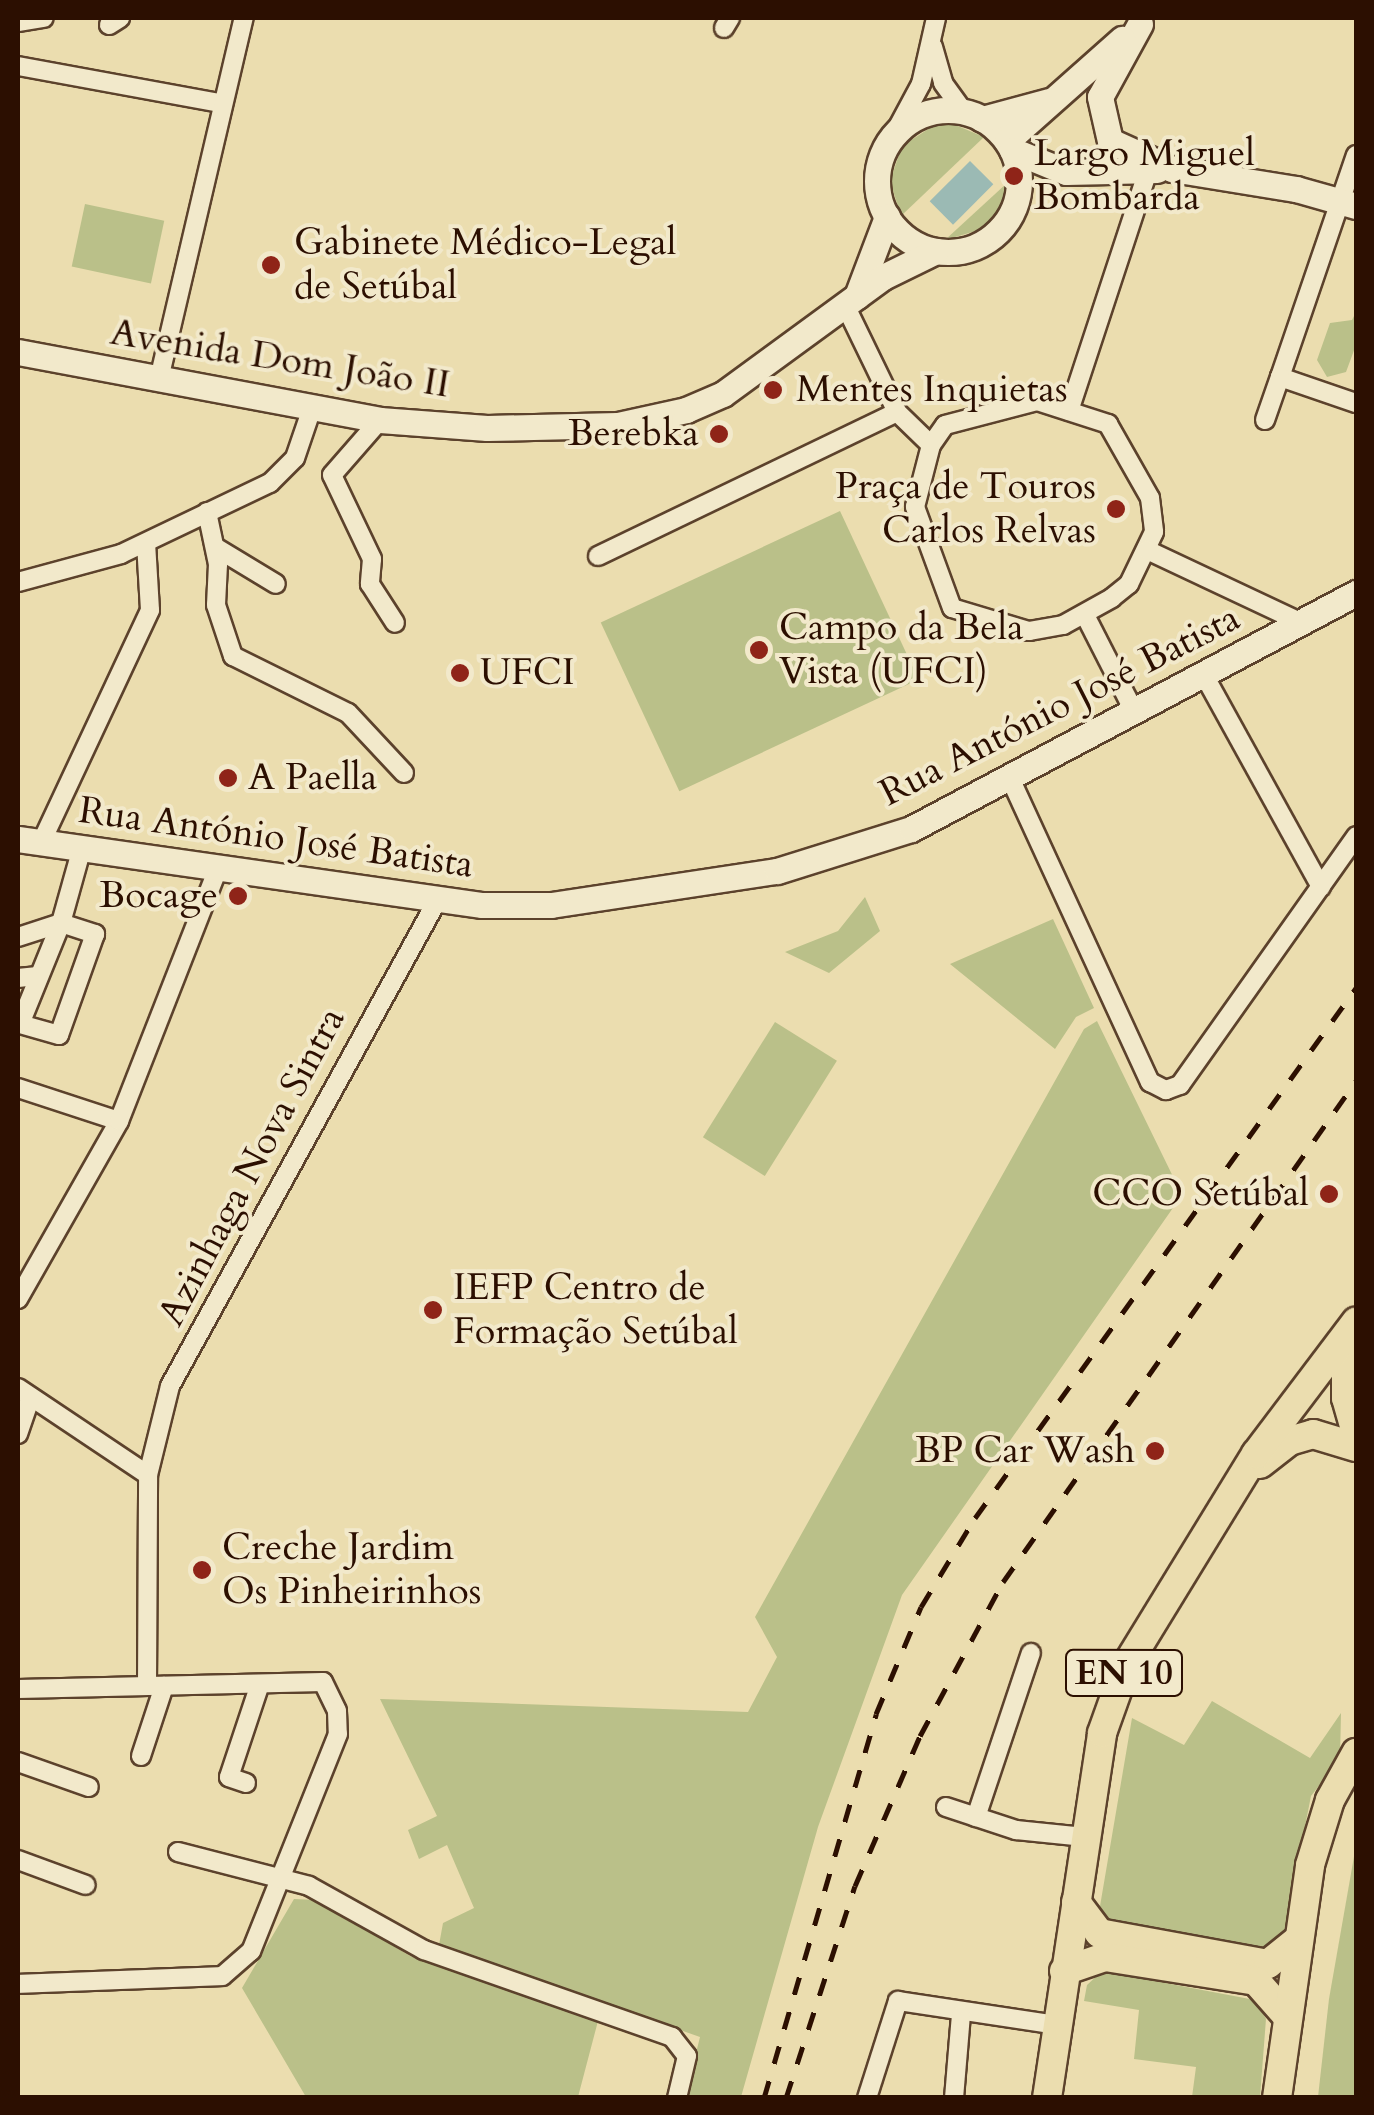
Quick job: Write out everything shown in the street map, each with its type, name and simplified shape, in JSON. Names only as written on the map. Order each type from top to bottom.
[{"type":"main road","points":[[1016,200],[1009,146],[1050,100],[1143,21]]},
{"type":"main road","points":[[1143,21],[1100,97],[1103,126],[1123,151],[1160,170]]},
{"type":"main road","points":[[936,251],[913,242],[887,217],[878,176],[892,138],[925,114],[973,116],[1050,100]]},
{"type":"main road","points":[[973,116],[1009,146],[1066,172],[1160,170],[1349,204]]},
{"type":"main road","points":[[851,303],[906,263],[936,251],[986,241],[1016,200],[1066,172]]},
{"type":"main road","points":[[851,303],[887,217]]},
{"type":"main road","name":"Avenida Dom João II","points":[[18,352],[380,420],[527,428],[648,420],[723,394],[851,303]]},
{"type":"main road","name":"Rua António José Batista","points":[[29,841],[437,900],[551,905],[777,871],[897,834],[1356,593]]},
{"type":"main road","points":[[1247,1474],[1280,1419],[1356,1322]]},
{"type":"main road","points":[[1356,1341],[1346,1368],[1346,1398],[1356,1432]]},
{"type":"main road","name":"EN 10","points":[[1047,2098],[1102,1733],[1126,1666],[1247,1474],[1288,1441],[1314,1434],[1356,1447]]},
{"type":"main road","points":[[1277,2098],[1310,1865],[1330,1800],[1356,1753]]},
{"type":"main road","points":[[1076,1902],[1099,1933],[1268,1964],[1298,1939]]},
{"type":"main road","points":[[1064,1971],[1105,1957],[1256,1982],[1286,2015]]},
{"type":"street","points":[[18,22],[44,18]]},
{"type":"street","points":[[158,379],[220,103],[244,18]]},
{"type":"street","points":[[934,25],[942,83],[973,116]]},
{"type":"street","points":[[892,138],[921,84],[934,25]]},
{"type":"street","points":[[18,66],[220,103]]},
{"type":"street","points":[[1265,420],[1349,204],[1356,155]]},
{"type":"street","points":[[1069,411],[1160,170]]},
{"type":"street","points":[[851,303],[896,412],[931,445]]},
{"type":"street","points":[[1280,377],[1356,403]]},
{"type":"street","points":[[1037,400],[1069,411],[1108,424],[1130,457],[1154,513],[1147,550],[1129,584],[1085,614],[1029,631],[952,608],[947,582],[916,517],[931,445],[944,425],[996,409],[1037,400]]},
{"type":"street","points":[[18,582],[146,543],[283,473],[303,443],[312,408]]},
{"type":"street","points":[[598,556],[896,412]]},
{"type":"street","points":[[380,420],[332,476],[372,559],[370,584],[396,623]]},
{"type":"street","points":[[207,512],[215,547],[216,606],[233,656],[348,714],[404,774]]},
{"type":"street","points":[[29,841],[150,610],[146,543]]},
{"type":"street","points":[[215,547],[276,584]]},
{"type":"street","points":[[1147,550],[1302,622]]},
{"type":"street","points":[[1085,614],[1134,711]]},
{"type":"street","points":[[1204,675],[1321,887]]},
{"type":"street","points":[[1010,778],[1150,1082],[1166,1090],[1180,1085],[1356,836]]},
{"type":"street","points":[[18,937],[61,923],[95,934],[59,1035],[20,1024],[61,923],[82,848]]},
{"type":"street","points":[[18,1299],[118,1121],[218,868]]},
{"type":"street","name":"Azinhaga Nova Sintra","points":[[141,1756],[156,1686],[148,1475],[170,1386],[437,900]]},
{"type":"street","points":[[18,978],[38,976]]},
{"type":"street","points":[[18,1088],[118,1121]]},
{"type":"street","points":[[18,1434],[24,1392],[148,1475]]},
{"type":"street","points":[[976,1817],[1031,1652]]},
{"type":"street","points":[[18,1689],[323,1682],[337,1711],[338,1734],[251,1951],[222,1976],[18,1984]]},
{"type":"street","points":[[246,1782],[228,1777],[260,1684]]},
{"type":"street","points":[[18,1762],[88,1787]]},
{"type":"street","points":[[946,1807],[1016,1830],[1084,1836]]},
{"type":"street","points":[[178,1852],[318,1891],[424,1950],[672,2038],[687,2056],[677,2098]]},
{"type":"street","points":[[18,1860],[86,1885]]},
{"type":"street","points":[[867,2098],[898,2000],[961,2015],[1057,2025]]},
{"type":"street","points":[[954,2098],[961,2015]]},
{"type":"green space","points":[[953,124],[984,137],[901,216],[890,181],[902,146],[933,126]]},
{"type":"green space","points":[[1007,183],[999,213],[986,228],[945,240]]},
{"type":"green space","points":[[85,204],[164,221],[151,283],[72,267]]},
{"type":"green space","points":[[1356,312],[1356,345],[1346,372],[1327,377],[1317,360],[1330,323],[1352,320]]},
{"type":"green space","name":"Campo da Bela Vista (UFCI)","points":[[840,511],[919,680],[679,791],[601,623]]},
{"type":"green space","points":[[865,897],[880,931],[829,973],[785,952],[838,931]]},
{"type":"green space","points":[[1053,919],[1094,1008],[1076,1017],[1055,1049],[950,964]]},
{"type":"green space","points":[[1097,1021],[1182,1195],[902,1595],[818,1827],[741,2097],[685,2097],[700,2037],[439,1945],[443,1923],[474,1908],[447,1845],[419,1859],[408,1830],[437,1816],[380,1699],[748,1712],[777,1657],[755,1617],[1084,1029]]},
{"type":"green space","points":[[775,1022],[837,1061],[765,1176],[703,1137]]},
{"type":"green space","points":[[1212,1701],[1310,1758],[1341,1713],[1340,1759],[1311,1796],[1282,1942],[1262,1954],[1113,1929],[1099,1912],[1132,1718],[1184,1745]]},
{"type":"green space","points":[[1356,1845],[1356,2097],[1318,2097],[1329,1999]]},
{"type":"green space","points":[[294,1899],[317,1900],[410,1956],[598,2021],[578,2097],[306,2097],[242,1988]]},
{"type":"green space","points":[[1102,1971],[1255,2000],[1266,2019],[1260,2097],[1192,2097],[1196,2067],[1134,2059],[1139,2010],[1084,2001],[1087,1985]]},
{"type":"water","points":[[970,161],[993,184],[953,225],[930,201]]},
{"type":"railway","points":[[764,2098],[876,1714],[921,1607],[975,1518],[1356,988]]},
{"type":"railway","points":[[786,2098],[855,1886],[920,1736],[1003,1582],[1356,1081]]},
{"type":"place","name":"Largo Miguel Bombarda","points":[[1014,176]]},
{"type":"place","name":"Gabinete Médico-Legal de Setúbal","points":[[271,265]]},
{"type":"place","name":"Mentes Inquietas","points":[[773,390]]},
{"type":"place","name":"Berebka","points":[[719,434]]},
{"type":"place","name":"Praça de Touros Carlos Relvas","points":[[1116,509]]},
{"type":"place","name":"Campo da Bela Vista (UFCI)","points":[[759,650]]},
{"type":"place","name":"UFCI","points":[[460,673]]},
{"type":"place","name":"A Paella","points":[[228,778]]},
{"type":"place","name":"Bocage","points":[[238,896]]},
{"type":"place","name":"CCO Setúbal","points":[[1329,1194]]},
{"type":"place","name":"IEFP Centro de Formação Setúbal","points":[[433,1310]]},
{"type":"place","name":"BP Car Wash","points":[[1155,1451]]},
{"type":"place","name":"Creche Jardim Os Pinheirinhos","points":[[202,1570]]}]
